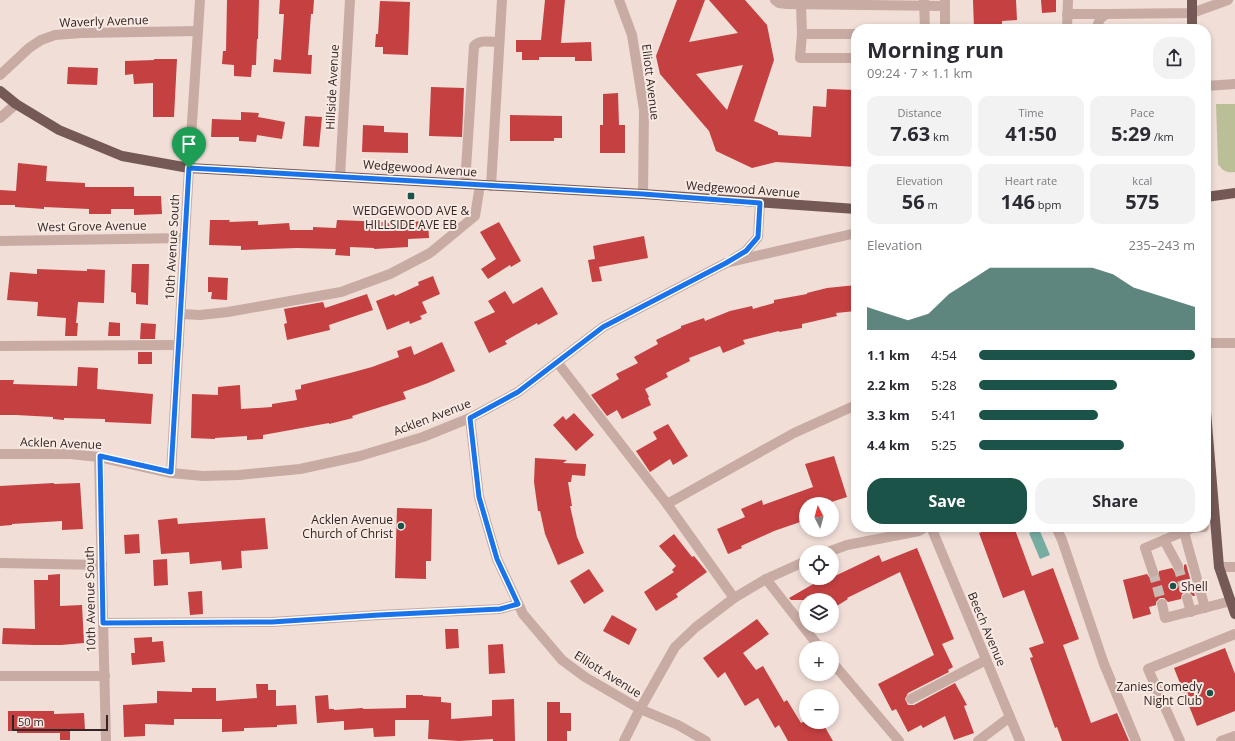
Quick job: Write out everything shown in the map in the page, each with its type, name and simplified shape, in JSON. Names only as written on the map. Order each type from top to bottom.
[{"type":"main road","points":[[1192,0],[1192,24]]},
{"type":"main road","name":"Wedgewood Avenue","points":[[0,91],[16,104],[59,130],[122,156],[189,168],[643,194],[851,209]]},
{"type":"main road","points":[[1211,196],[1235,193]]},
{"type":"main road","points":[[1210,532],[1219,567],[1235,614]]},
{"type":"street","name":"10th Avenue South","points":[[171,472],[200,0]]},
{"type":"street","name":"Hillside Avenue","points":[[340,176],[350,0]]},
{"type":"street","points":[[490,186],[502,0]]},
{"type":"street","name":"Elliott Avenue","points":[[620,0],[632,35],[644,110],[643,194]]},
{"type":"street","points":[[775,0],[779,3],[787,4],[945,3],[945,24]]},
{"type":"street","points":[[1067,24],[1068,0]]},
{"type":"street","points":[[1067,14],[1192,13],[1228,0]]},
{"type":"street","points":[[924,3],[925,24]]},
{"type":"street","points":[[801,4],[802,34],[800,58],[851,58]]},
{"type":"street","points":[[1098,24],[1100,18],[1106,14]]},
{"type":"street","name":"Waverly Avenue","points":[[0,75],[29,48],[42,40],[55,35],[198,31]]},
{"type":"street","points":[[802,34],[851,34]]},
{"type":"street","points":[[465,184],[474,46],[481,41],[499,42]]},
{"type":"street","points":[[1211,86],[1235,84]]},
{"type":"street","points":[[0,118],[16,104]]},
{"type":"street","points":[[181,314],[200,315],[228,312],[293,302],[341,292],[390,274],[430,253],[475,216],[480,185]]},
{"type":"street","points":[[726,263],[746,251],[758,237],[760,203]]},
{"type":"street","name":"Acklen Avenue","points":[[0,454],[70,454],[100,456],[171,472],[203,476],[239,475],[300,469],[360,456],[423,437],[470,418],[518,392],[603,327],[726,263],[851,234]]},
{"type":"street","name":"West Grove Avenue","points":[[0,241],[185,238]]},
{"type":"street","points":[[1211,343],[1235,343]]},
{"type":"street","points":[[0,346],[179,345]]},
{"type":"street","points":[[557,362],[667,504],[734,598]]},
{"type":"street","points":[[667,504],[794,433],[851,408]]},
{"type":"street","name":"Elliott Avenue","points":[[470,418],[479,497],[497,559],[523,614],[562,660],[585,677],[640,708],[678,725],[706,741]]},
{"type":"street","name":"10th Avenue South","points":[[100,456],[106,741]]},
{"type":"street","points":[[839,548],[847,545],[914,532]]},
{"type":"street","name":"Beech Avenue","points":[[933,532],[1020,741]]},
{"type":"street","points":[[1058,532],[1104,664],[1136,741]]},
{"type":"street","points":[[1153,572],[1145,548],[1184,532],[1205,608]]},
{"type":"street","points":[[1164,540],[1178,566]]},
{"type":"street","points":[[0,562],[102,565]]},
{"type":"street","points":[[624,741],[640,708],[675,647],[696,626],[734,598],[766,579],[799,564]]},
{"type":"street","points":[[1219,567],[1235,567]]},
{"type":"street","points":[[766,579],[815,641]]},
{"type":"street","points":[[1187,598],[1191,612]]},
{"type":"street","points":[[1162,604],[1165,618],[1231,601]]},
{"type":"street","points":[[103,623],[272,622],[500,609],[518,604]]},
{"type":"street","points":[[1180,741],[1148,669],[1235,634]]},
{"type":"street","points":[[911,699],[986,660]]},
{"type":"street","points":[[839,670],[899,741]]},
{"type":"street","points":[[0,676],[105,676]]},
{"type":"street","points":[[978,741],[1010,717]]},
{"type":"street","points":[[1221,741],[1235,736]]},
{"type":"green space","points":[[1216,104],[1235,104],[1235,172],[1225,171],[1218,164]]},
{"type":"water","points":[[1040,532],[1050,555],[1040,559],[1029,533]]},
{"type":"building","points":[[227,0],[259,0],[256,65],[252,65],[251,77],[234,76],[234,65],[222,64],[223,51],[226,51]]},
{"type":"building","points":[[280,0],[314,0],[313,14],[311,14],[308,55],[312,55],[311,74],[273,72],[274,59],[281,60],[284,14],[279,14]]},
{"type":"building","points":[[545,0],[565,0],[561,43],[591,42],[592,61],[575,61],[575,57],[539,57],[539,60],[522,60],[522,52],[516,52],[516,40],[541,40]]},
{"type":"building","points":[[677,0],[705,0],[689,42],[738,33],[709,0],[745,0],[767,25],[774,60],[754,121],[778,132],[778,135],[811,137],[813,106],[826,107],[827,89],[851,90],[851,167],[776,162],[752,168],[716,151],[709,131],[660,74],[656,56]],"holes":[[[743,65],[727,110],[696,74]]]},
{"type":"building","points":[[973,0],[1016,0],[1017,20],[1002,21],[1002,24],[974,24]]},
{"type":"building","points":[[1041,0],[1056,0],[1056,12],[1042,13]]},
{"type":"building","points":[[380,1],[410,2],[408,55],[383,54],[383,47],[375,47],[376,34],[378,34]]},
{"type":"building","points":[[177,59],[174,117],[153,117],[153,83],[134,84],[133,74],[125,75],[125,61]]},
{"type":"building","points":[[68,67],[98,68],[97,85],[67,84]]},
{"type":"building","points":[[431,87],[464,88],[462,137],[429,136]]},
{"type":"building","points":[[618,93],[619,125],[625,125],[625,153],[600,153],[600,125],[603,125],[603,94]]},
{"type":"building","points":[[241,112],[259,113],[258,117],[285,122],[282,139],[257,135],[256,142],[239,141],[239,137],[211,137],[212,119],[241,120]]},
{"type":"building","points":[[510,115],[562,116],[562,138],[554,138],[554,141],[510,141]]},
{"type":"building","points":[[305,116],[322,117],[319,147],[303,146]]},
{"type":"building","points":[[363,125],[384,126],[384,132],[408,133],[408,153],[362,152]]},
{"type":"building","points":[[18,163],[47,166],[46,181],[85,183],[85,187],[134,187],[134,196],[161,196],[162,214],[134,215],[134,209],[111,209],[111,214],[89,214],[89,209],[44,207],[44,209],[15,207],[15,205],[0,205],[0,190],[16,191]]},
{"type":"building","points":[[210,220],[230,220],[229,222],[258,221],[258,225],[289,223],[290,230],[313,230],[313,227],[336,228],[337,220],[385,223],[428,221],[429,238],[408,239],[408,247],[374,249],[350,247],[350,256],[335,255],[336,249],[297,248],[241,250],[241,246],[209,245]]},
{"type":"building","points":[[499,222],[521,261],[511,267],[510,265],[488,279],[481,269],[496,259],[480,232]]},
{"type":"building","points":[[644,236],[648,258],[599,267],[602,281],[592,282],[588,260],[595,259],[593,246]]},
{"type":"building","points":[[132,264],[149,264],[148,305],[136,304],[136,293],[131,292]]},
{"type":"building","points":[[37,269],[87,271],[87,269],[105,270],[104,303],[78,302],[76,323],[78,323],[77,336],[65,336],[66,318],[37,316],[38,302],[7,300],[10,272],[37,274]]},
{"type":"building","points":[[433,276],[440,294],[422,302],[427,313],[420,316],[422,319],[410,324],[409,321],[387,330],[376,301],[394,294],[395,296],[419,285],[418,282]]},
{"type":"building","points":[[208,277],[228,278],[227,300],[211,299],[212,292],[208,292]]},
{"type":"building","points":[[851,286],[851,312],[836,313],[837,316],[802,324],[802,328],[779,331],[743,340],[745,344],[723,353],[720,346],[689,358],[690,361],[666,373],[668,377],[645,389],[651,405],[622,419],[617,410],[607,416],[591,395],[619,379],[616,374],[638,363],[634,357],[658,344],[656,340],[681,328],[681,326],[704,318],[705,321],[730,311],[752,306],[753,309],[774,303],[774,300],[807,294],[827,288]]},
{"type":"building","points":[[542,287],[558,314],[538,325],[537,323],[505,341],[507,344],[489,353],[474,322],[495,312],[488,301],[505,291],[513,304]]},
{"type":"building","points":[[367,294],[373,310],[329,325],[330,330],[287,340],[284,324],[287,323],[284,309],[323,302],[325,308]]},
{"type":"building","points":[[109,322],[120,323],[120,336],[108,336]]},
{"type":"building","points":[[141,323],[156,324],[155,339],[140,339]]},
{"type":"building","points":[[442,342],[455,371],[403,392],[406,399],[352,416],[353,418],[329,424],[263,435],[263,439],[247,440],[247,436],[215,439],[191,438],[192,394],[218,395],[218,387],[240,385],[241,409],[272,407],[272,404],[297,400],[295,390],[301,389],[301,385],[372,367],[399,357],[397,351],[411,346],[414,355]]},
{"type":"building","points":[[138,352],[152,352],[152,364],[138,364]]},
{"type":"building","points":[[78,367],[98,368],[97,389],[153,394],[151,424],[105,422],[105,419],[64,418],[64,420],[53,419],[53,417],[0,415],[0,380],[14,380],[13,384],[77,386]]},
{"type":"building","points":[[574,413],[594,435],[576,451],[553,425],[563,416],[566,420]]},
{"type":"building","points":[[668,424],[688,456],[673,465],[670,459],[650,472],[636,451],[657,439],[653,432]]},
{"type":"building","points":[[834,456],[847,497],[839,500],[839,497],[799,497],[799,522],[774,531],[741,546],[742,548],[728,554],[717,529],[745,517],[741,509],[762,500],[763,505],[813,487],[805,464]]},
{"type":"building","points":[[535,458],[567,460],[563,463],[586,464],[585,476],[572,475],[571,482],[568,482],[572,506],[570,506],[577,537],[584,553],[558,565],[545,534],[540,511],[538,511],[534,482]]},
{"type":"building","points":[[80,483],[83,529],[62,530],[62,521],[0,526],[0,486]]},
{"type":"building","points":[[397,508],[432,509],[431,561],[426,561],[426,579],[395,578]]},
{"type":"building","points":[[177,518],[178,524],[265,518],[268,549],[241,551],[242,568],[222,570],[221,561],[190,564],[189,552],[161,554],[158,520]]},
{"type":"building","points":[[1016,532],[1032,576],[1053,568],[1079,639],[1063,645],[1091,723],[1117,713],[1129,741],[1062,741],[1057,727],[1055,728],[1030,658],[1033,657],[1029,648],[1044,643],[1024,590],[1003,598],[979,533]]},
{"type":"building","points":[[139,534],[140,553],[125,554],[124,535]]},
{"type":"building","points":[[674,534],[692,557],[694,556],[707,572],[676,594],[678,597],[656,611],[644,592],[674,572],[672,570],[676,566],[659,546]]},
{"type":"building","points":[[917,548],[954,639],[942,644],[953,667],[948,670],[949,672],[908,693],[905,699],[908,705],[914,705],[955,683],[967,705],[964,706],[974,733],[954,740],[945,716],[923,728],[921,725],[908,732],[896,709],[892,711],[878,684],[934,655],[900,572],[847,598],[848,599],[839,605],[839,593],[799,593],[799,600],[791,600],[789,598],[812,585],[839,585],[839,574],[879,555],[882,562]]},
{"type":"building","points":[[167,559],[168,585],[154,586],[153,560]]},
{"type":"building","points":[[1186,564],[1195,596],[1189,592],[1186,592],[1182,594],[1181,599],[1168,602],[1164,598],[1160,598],[1156,602],[1156,605],[1149,607],[1151,614],[1133,619],[1123,580],[1147,574],[1149,577],[1155,578],[1158,576],[1159,571],[1172,568],[1175,572],[1181,572]]},
{"type":"building","points":[[589,569],[604,591],[584,604],[570,581]]},
{"type":"building","points":[[60,574],[60,606],[82,605],[84,643],[61,645],[2,644],[3,628],[35,629],[34,580],[48,580],[48,575]]},
{"type":"building","points":[[202,591],[203,614],[190,615],[188,592]]},
{"type":"building","points":[[612,615],[637,629],[629,645],[603,631]]},
{"type":"building","points":[[757,619],[769,634],[743,653],[756,670],[763,666],[784,702],[787,700],[799,720],[799,729],[826,729],[833,741],[788,741],[779,725],[775,728],[758,698],[745,706],[725,672],[718,678],[703,658]]},
{"type":"building","points":[[445,629],[458,629],[459,648],[446,649]]},
{"type":"building","points":[[152,637],[152,642],[163,641],[165,662],[132,665],[131,653],[135,653],[134,638]]},
{"type":"building","points":[[503,644],[505,673],[489,674],[488,645]]},
{"type":"building","name":"Zanies Comedy Night Club","points":[[1225,648],[1235,674],[1235,711],[1197,726],[1174,668]]},
{"type":"building","points":[[256,684],[268,684],[268,690],[276,690],[276,706],[296,705],[297,724],[277,725],[277,727],[244,728],[244,731],[222,732],[222,719],[174,719],[174,725],[145,724],[145,736],[124,737],[123,705],[157,703],[157,691],[192,692],[192,688],[216,688],[216,701],[257,698]]},
{"type":"building","points":[[328,695],[329,709],[334,710],[406,708],[406,695],[441,697],[441,702],[451,703],[451,719],[492,716],[492,700],[514,699],[515,741],[493,741],[493,739],[459,741],[428,739],[429,720],[395,720],[395,736],[374,737],[373,728],[344,730],[344,721],[317,723],[315,696]]},
{"type":"building","points":[[547,702],[560,702],[560,713],[571,713],[571,731],[567,731],[567,741],[547,741]]},
{"type":"building","points":[[8,711],[54,711],[54,714],[84,713],[85,730],[70,730],[70,740],[60,740],[60,733],[17,733],[17,731],[8,731]]},
{"type":"tunnel","points":[[1178,566],[1187,598]]},
{"type":"tunnel","points":[[1153,572],[1162,604]]},
{"type":"place","name":"WEDGEWOOD AVE & HILLSIDE AVE EB","points":[[411,196]]},
{"type":"place","name":"Acklen Avenue Church of Christ","points":[[401,526]]},
{"type":"place","name":"Shell","points":[[1173,586]]},
{"type":"place","name":"Zanies Comedy Night Club","points":[[1210,693]]},
{"type":"route","points":[[189,168],[643,194],[760,203],[758,237],[746,251],[726,263],[603,327],[518,392],[470,418],[479,497],[497,559],[518,604],[500,609],[272,622],[103,623],[100,456],[171,472],[189,168]]}]
